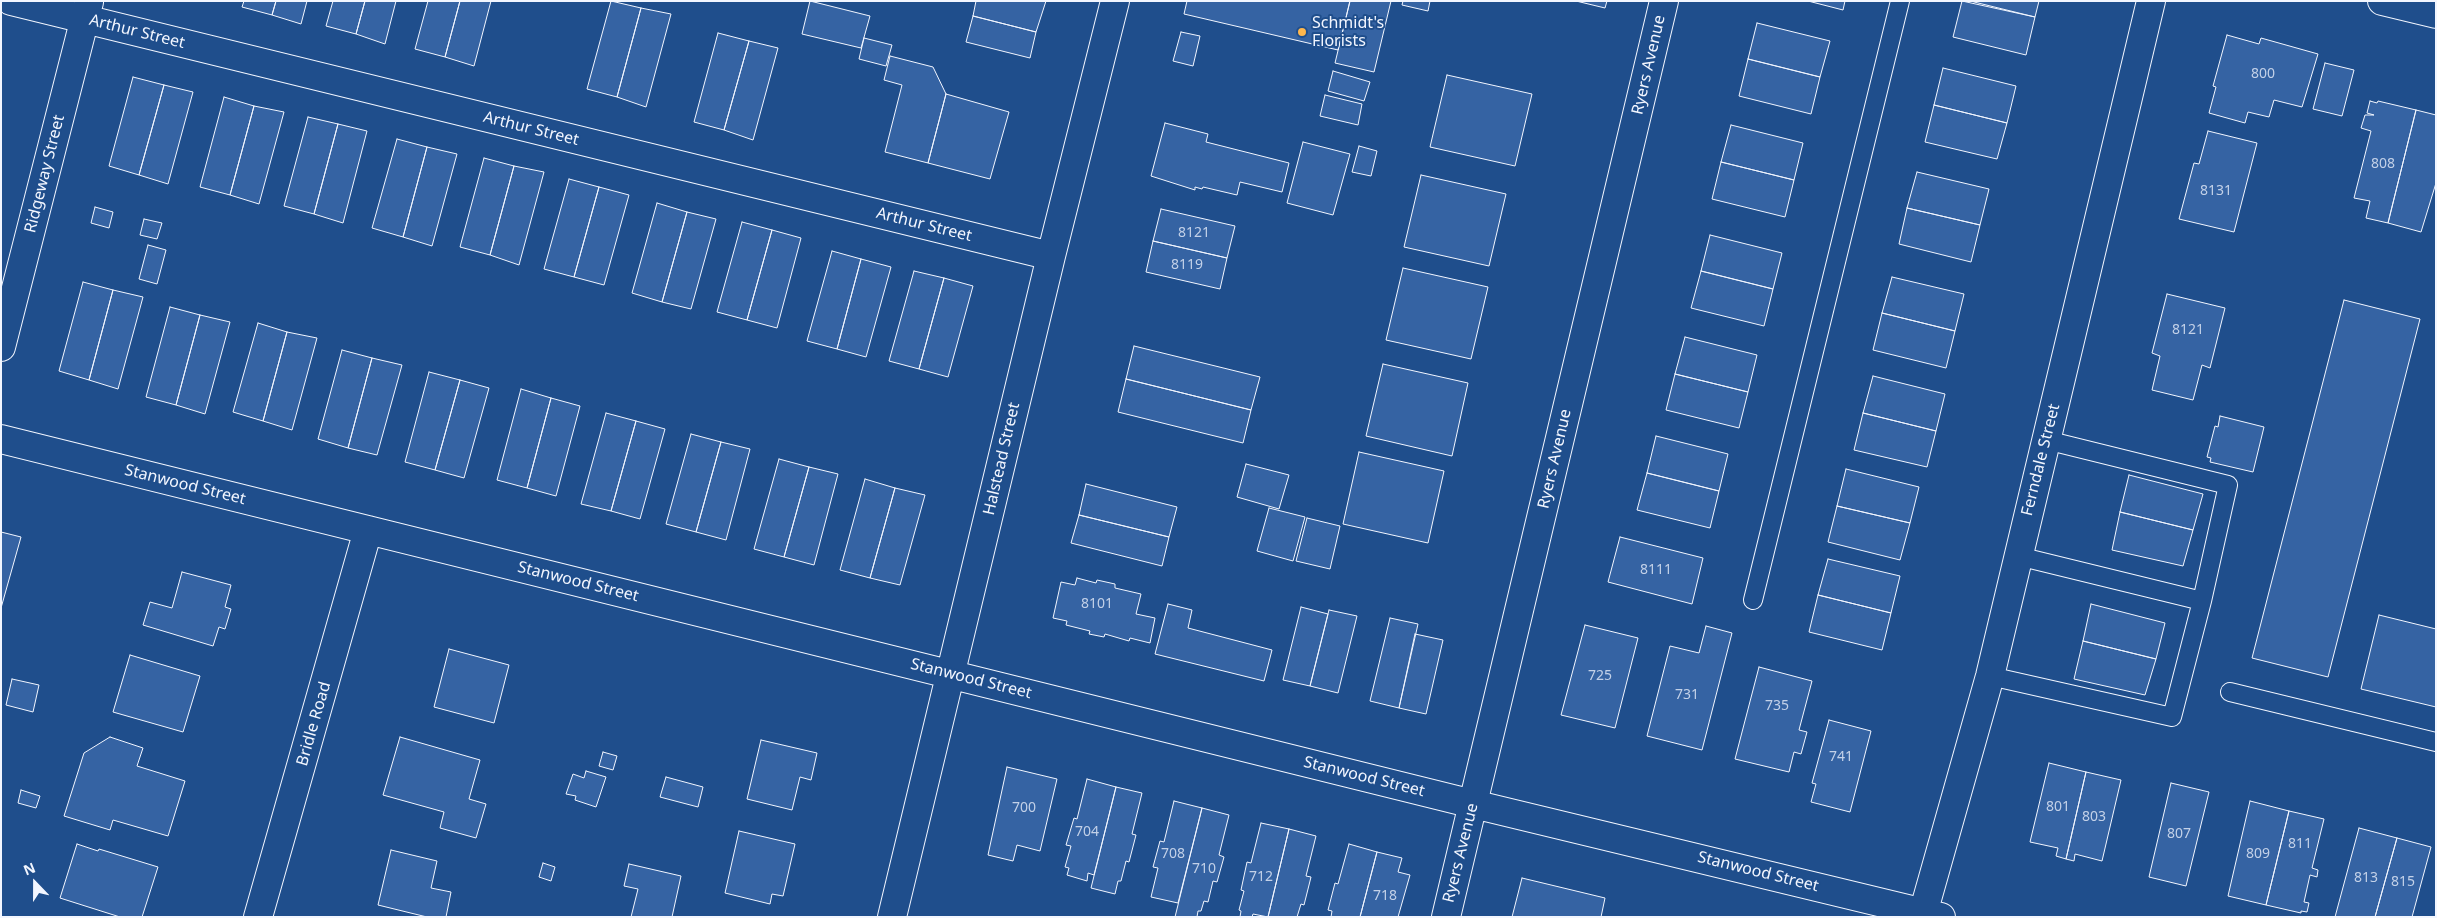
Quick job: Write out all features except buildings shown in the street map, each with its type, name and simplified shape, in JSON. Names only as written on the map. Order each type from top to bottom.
[{"type":"street","name":"Arthur Street","points":[[10,1],[87,10],[1051,256]]},
{"type":"street","name":"Halstead Street","points":[[892,917],[1051,256],[1115,1]]},
{"type":"street","name":"Ryers Avenue","points":[[1446,917],[1664,1]]},
{"type":"street","name":"Ferndale Street","points":[[1929,915],[1990,676],[2151,1]]},
{"type":"street","points":[[2382,1],[2436,14]]},
{"type":"street","name":"Ridgeway Street","points":[[1,347],[87,10]]},
{"type":"street","name":"Stanwood Street","points":[[1,439],[1473,804],[1929,915]]},
{"type":"street","name":"Bridle Road","points":[[258,917],[368,530]]},
{"type":"lane","points":[[1753,600],[1900,1]]},
{"type":"lane","points":[[1990,676],[2172,717],[2202,601],[2228,485],[2046,440]]},
{"type":"lane","points":[[2018,556],[2202,601]]},
{"type":"lane","points":[[2230,692],[2436,742]]},
{"type":"place","name":"Schmidt's Florists","points":[[1302,32]]}]
